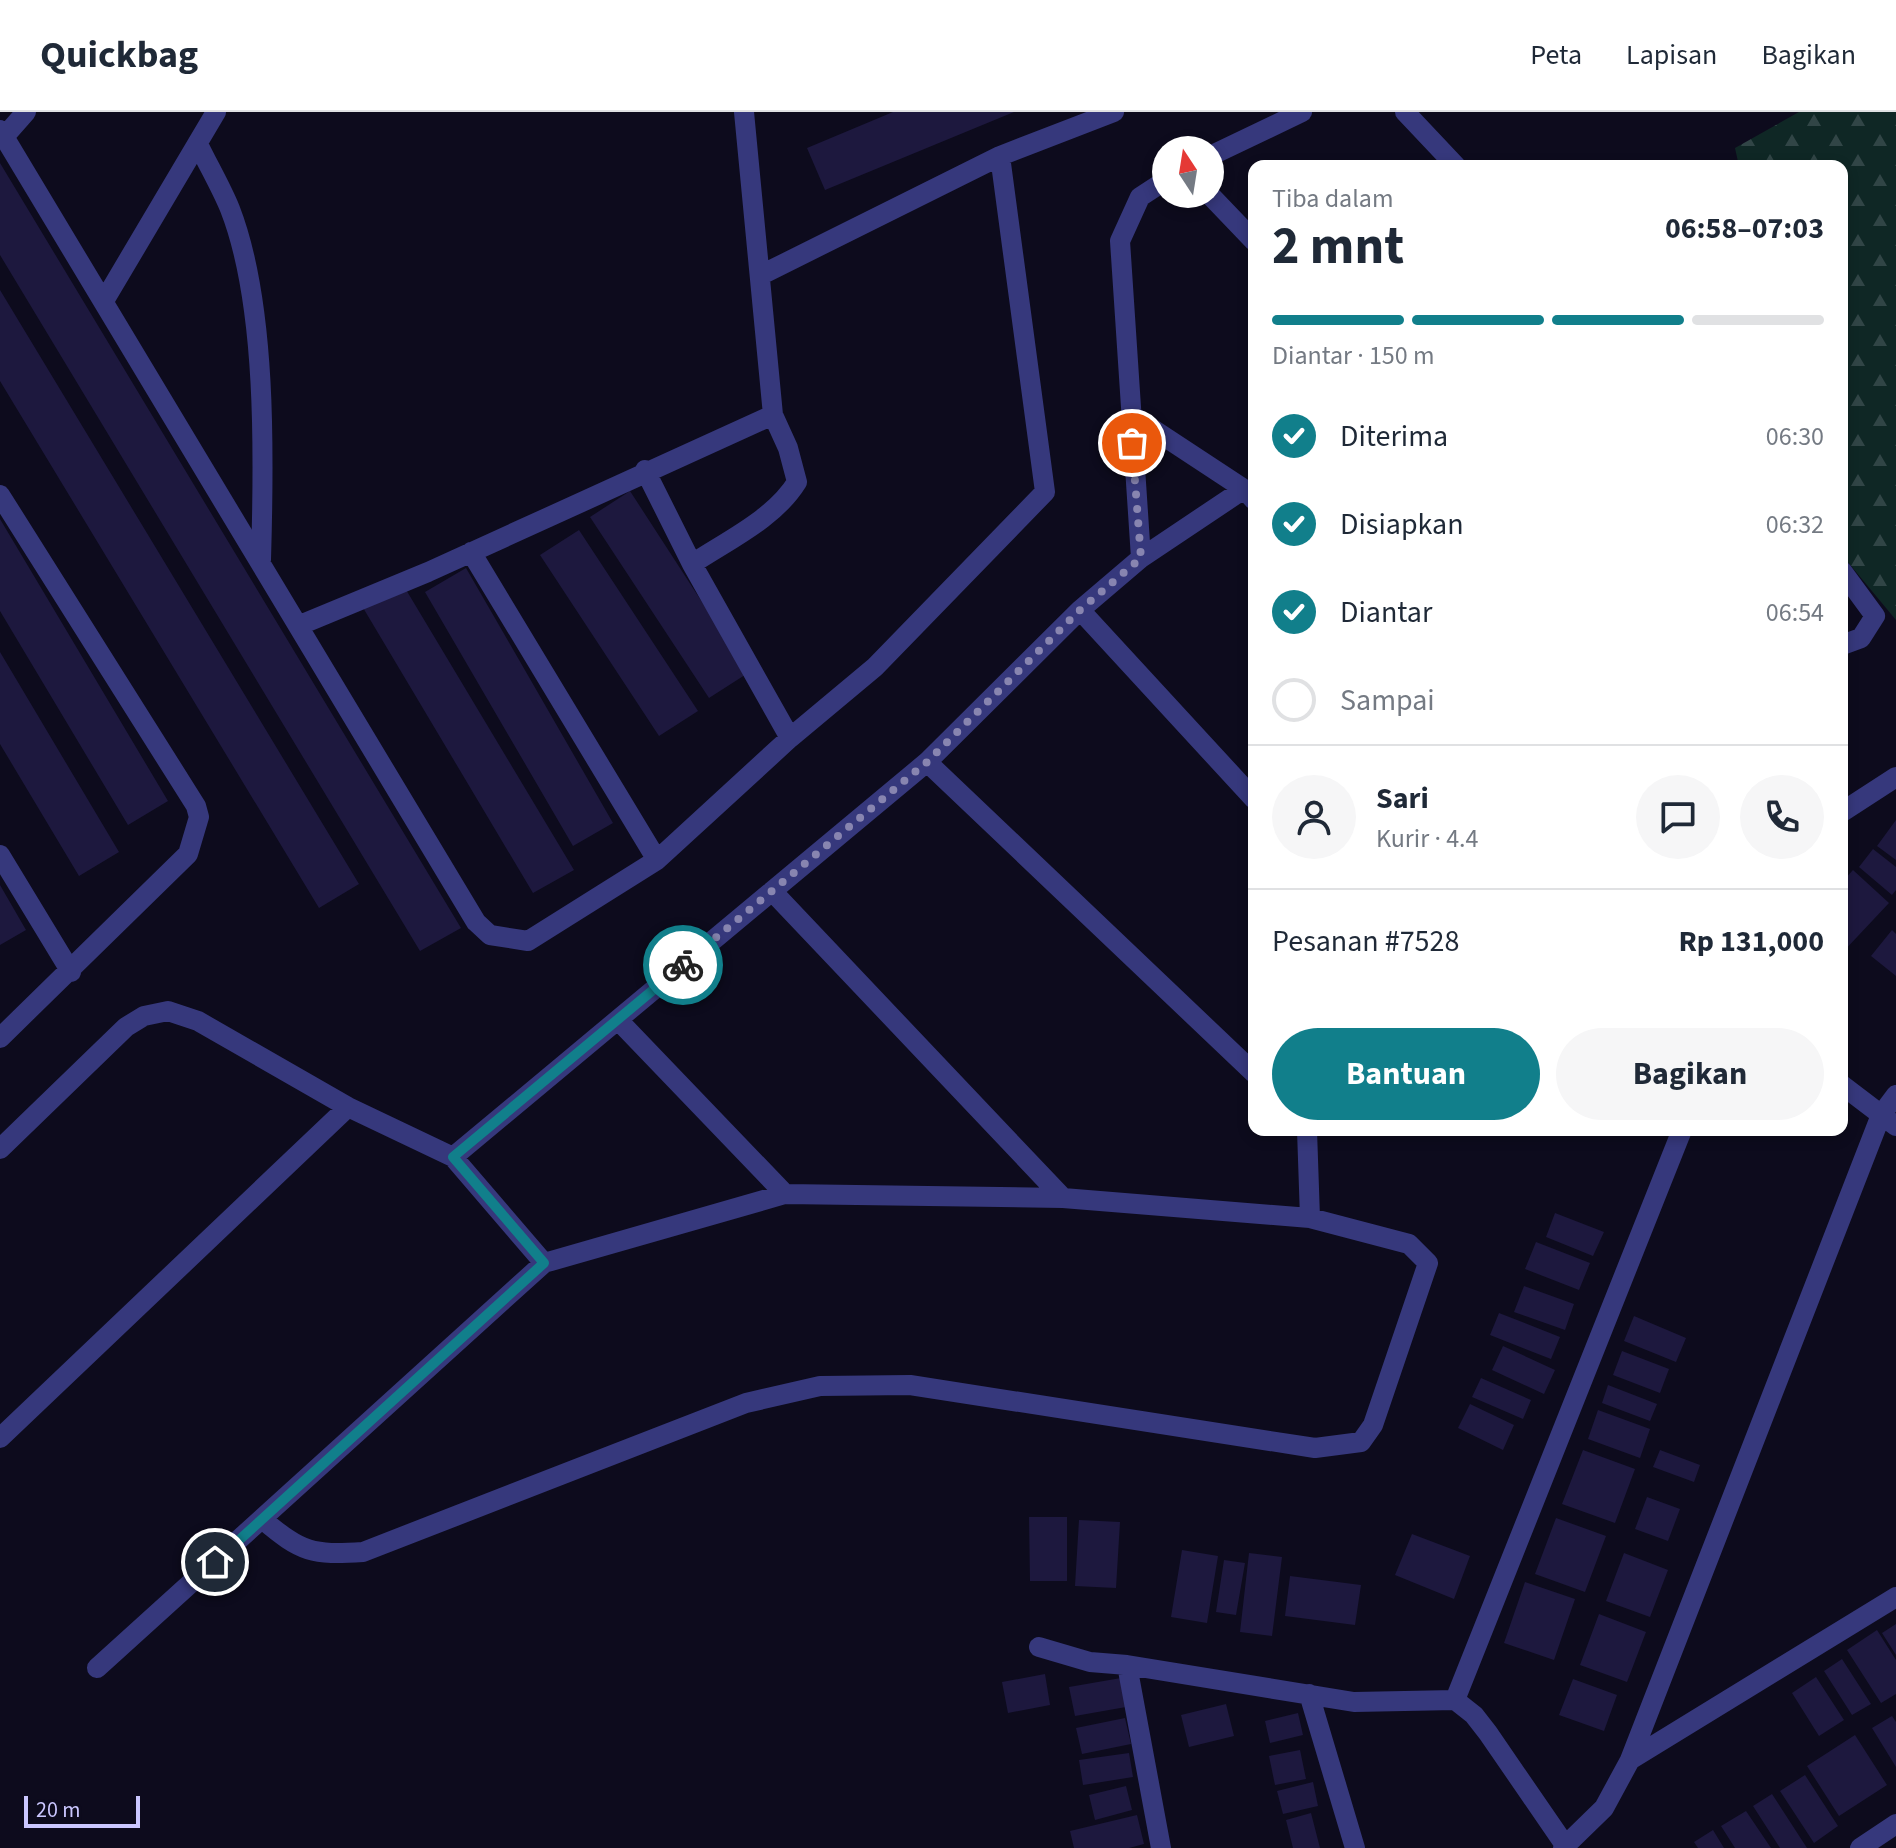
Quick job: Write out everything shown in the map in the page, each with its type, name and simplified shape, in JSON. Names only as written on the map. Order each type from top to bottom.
[{"type":"street","points":[[26,112],[2,133],[476,922],[490,935],[528,941],[657,860],[790,738],[875,667],[1045,492],[1000,156]]},
{"type":"street","points":[[104,301],[216,112]]},
{"type":"street","points":[[692,564],[767,514],[786,499],[797,482],[788,448],[773,415],[744,112]]},
{"type":"street","points":[[761,275],[1000,156],[1114,112]]},
{"type":"street","points":[[1224,149],[1302,112]]},
{"type":"street","points":[[1405,112],[1450,160]]},
{"type":"street","points":[[198,144],[230,210],[242,248],[253,315],[263,448],[261,560]]},
{"type":"street","points":[[1141,558],[1120,241],[1140,197],[1152,189]]},
{"type":"street","points":[[1222,208],[1248,235]]},
{"type":"street","points":[[1130,414],[1248,494]]},
{"type":"street","points":[[300,625],[471,552],[645,470],[773,415]]},
{"type":"street","points":[[645,470],[692,564],[790,738]]},
{"type":"street","points":[[453,1157],[927,762],[1080,610],[1141,558],[1248,496]]},
{"type":"street","points":[[0,1038],[71,972],[188,854],[199,817],[196,806],[1,500]]},
{"type":"street","points":[[471,552],[657,860]]},
{"type":"street","points":[[1848,579],[1875,616],[1861,638],[1848,643]]},
{"type":"street","points":[[1080,610],[1248,792]]},
{"type":"street","points":[[927,762],[1248,1067]]},
{"type":"street","points":[[1848,808],[1896,777]]},
{"type":"street","points":[[0,855],[71,972]]},
{"type":"street","points":[[772,891],[1063,1198]]},
{"type":"street","points":[[0,1149],[126,1027],[144,1016],[168,1011],[198,1021],[348,1107],[453,1157],[544,1263]]},
{"type":"street","points":[[618,1020],[785,1194]]},
{"type":"street","points":[[1848,1090],[1889,1121]]},
{"type":"street","points":[[1039,1647],[1090,1662],[1127,1665],[1367,1703],[1455,1700],[1488,1733],[1565,1847],[1604,1808],[1630,1760],[1889,1121],[1896,1095]]},
{"type":"street","points":[[0,1438],[348,1107]]},
{"type":"street","points":[[1307,1136],[1310,1218]]},
{"type":"street","points":[[1455,1700],[1680,1136]]},
{"type":"street","points":[[97,1668],[544,1263],[785,1194],[1063,1198],[1310,1218],[1409,1244],[1428,1263],[1373,1425],[1361,1442],[1315,1448],[910,1385],[820,1386],[746,1403],[363,1552],[319,1554],[289,1542],[262,1519]]},
{"type":"street","points":[[1630,1760],[1894,1595]]},
{"type":"street","points":[[1127,1665],[1161,1848]]},
{"type":"street","points":[[1309,1694],[1355,1848]]},
{"type":"street","points":[[1860,1848],[1896,1824]]},
{"type":"green space","points":[[1799,112],[1896,112],[1896,620],[1848,562],[1848,160],[1738,160],[1735,148]]},
{"type":"building","points":[[893,112],[1014,112],[825,190],[807,148]]},
{"type":"building","points":[[0,163],[461,928],[420,951],[0,255]]},
{"type":"building","points":[[0,290],[359,884],[319,908],[0,381]]},
{"type":"building","points":[[630,491],[748,673],[709,698],[590,517]]},
{"type":"building","points":[[0,519],[168,801],[128,825],[0,611]]},
{"type":"building","points":[[579,530],[698,711],[659,736],[540,555]]},
{"type":"building","points":[[466,568],[613,823],[573,846],[425,592]]},
{"type":"building","points":[[402,583],[574,870],[533,893],[362,606]]},
{"type":"building","points":[[0,652],[119,852],[79,876],[0,744]]},
{"type":"building","points":[[1896,820],[1896,860],[1877,846]]},
{"type":"building","points":[[1873,849],[1896,867],[1896,890],[1892,895],[1859,867]]},
{"type":"building","points":[[1853,870],[1889,903],[1848,947],[1848,875]]},
{"type":"building","points":[[0,885],[26,930],[0,945]]},
{"type":"building","points":[[1892,930],[1896,934],[1896,976],[1871,956]]},
{"type":"building","points":[[1555,1213],[1604,1232],[1593,1256],[1546,1237]]},
{"type":"building","points":[[1536,1242],[1590,1263],[1579,1290],[1525,1269]]},
{"type":"building","points":[[1524,1286],[1574,1304],[1565,1330],[1514,1312]]},
{"type":"building","points":[[1499,1313],[1560,1337],[1551,1359],[1490,1335]]},
{"type":"building","points":[[1634,1316],[1686,1338],[1676,1362],[1624,1341]]},
{"type":"building","points":[[1503,1346],[1555,1370],[1544,1394],[1492,1370]]},
{"type":"building","points":[[1622,1351],[1669,1369],[1660,1393],[1613,1375]]},
{"type":"building","points":[[1481,1378],[1531,1400],[1523,1419],[1472,1397]]},
{"type":"building","points":[[1608,1385],[1657,1404],[1650,1421],[1602,1403]]},
{"type":"building","points":[[1470,1404],[1514,1425],[1503,1450],[1458,1428]]},
{"type":"building","points":[[1598,1410],[1650,1429],[1640,1458],[1588,1439]]},
{"type":"building","points":[[1583,1450],[1635,1469],[1615,1523],[1562,1504]]},
{"type":"building","points":[[1660,1450],[1700,1465],[1694,1482],[1653,1467]]},
{"type":"building","points":[[1647,1497],[1680,1509],[1668,1541],[1635,1529]]},
{"type":"building","points":[[1029,1517],[1067,1517],[1067,1581],[1030,1581]]},
{"type":"building","points":[[1556,1518],[1606,1536],[1585,1592],[1535,1574]]},
{"type":"building","points":[[1079,1520],[1120,1522],[1116,1588],[1075,1586]]},
{"type":"building","points":[[1412,1534],[1470,1556],[1454,1599],[1395,1575]]},
{"type":"building","points":[[1182,1550],[1218,1556],[1207,1623],[1171,1617]]},
{"type":"building","points":[[1249,1553],[1282,1557],[1272,1636],[1240,1632]]},
{"type":"building","points":[[1624,1553],[1668,1570],[1650,1617],[1606,1601]]},
{"type":"building","points":[[1224,1560],[1245,1563],[1236,1615],[1216,1612]]},
{"type":"building","points":[[1290,1576],[1361,1585],[1355,1625],[1285,1616]]},
{"type":"building","points":[[1525,1582],[1575,1599],[1554,1660],[1504,1643]]},
{"type":"building","points":[[1599,1614],[1646,1632],[1627,1682],[1580,1665]]},
{"type":"building","points":[[1896,1624],[1896,1655],[1882,1633]]},
{"type":"building","points":[[1877,1630],[1896,1660],[1896,1694],[1881,1703],[1847,1650]]},
{"type":"building","points":[[1842,1659],[1871,1704],[1852,1715],[1824,1671]]},
{"type":"building","points":[[1045,1674],[1050,1705],[1008,1713],[1002,1682]]},
{"type":"building","points":[[1816,1677],[1844,1720],[1819,1736],[1792,1693]]},
{"type":"building","points":[[1121,1678],[1126,1707],[1075,1716],[1069,1687]]},
{"type":"building","points":[[1573,1679],[1617,1695],[1604,1731],[1559,1715]]},
{"type":"building","points":[[1226,1704],[1234,1736],[1189,1747],[1181,1715]]},
{"type":"building","points":[[1298,1713],[1303,1735],[1270,1743],[1265,1721]]},
{"type":"building","points":[[1892,1716],[1896,1722],[1896,1767],[1872,1728]]},
{"type":"building","points":[[1125,1718],[1131,1744],[1082,1754],[1076,1728]]},
{"type":"building","points":[[1855,1735],[1887,1785],[1839,1816],[1807,1766]]},
{"type":"building","points":[[1300,1750],[1306,1779],[1275,1785],[1269,1756]]},
{"type":"building","points":[[1129,1753],[1133,1777],[1083,1785],[1079,1760]]},
{"type":"building","points":[[1805,1775],[1838,1826],[1814,1843],[1780,1791]]},
{"type":"building","points":[[1313,1782],[1318,1806],[1283,1814],[1277,1791]]},
{"type":"building","points":[[1126,1786],[1132,1810],[1095,1820],[1089,1795]]},
{"type":"building","points":[[1772,1794],[1807,1848],[1780,1848],[1753,1806]]},
{"type":"building","points":[[1746,1811],[1771,1848],[1735,1848],[1721,1826]]},
{"type":"building","points":[[1311,1813],[1320,1848],[1293,1848],[1286,1820]]},
{"type":"building","points":[[1137,1815],[1144,1844],[1129,1848],[1074,1848],[1070,1831]]},
{"type":"building","points":[[1713,1830],[1724,1848],[1698,1848],[1694,1842]]},
{"type":"way so far","points":[[683,965],[927,762],[1080,610],[1141,558],[1132,443]]},
{"type":"route","points":[[215,1562],[544,1263],[453,1157],[683,965]]}]
